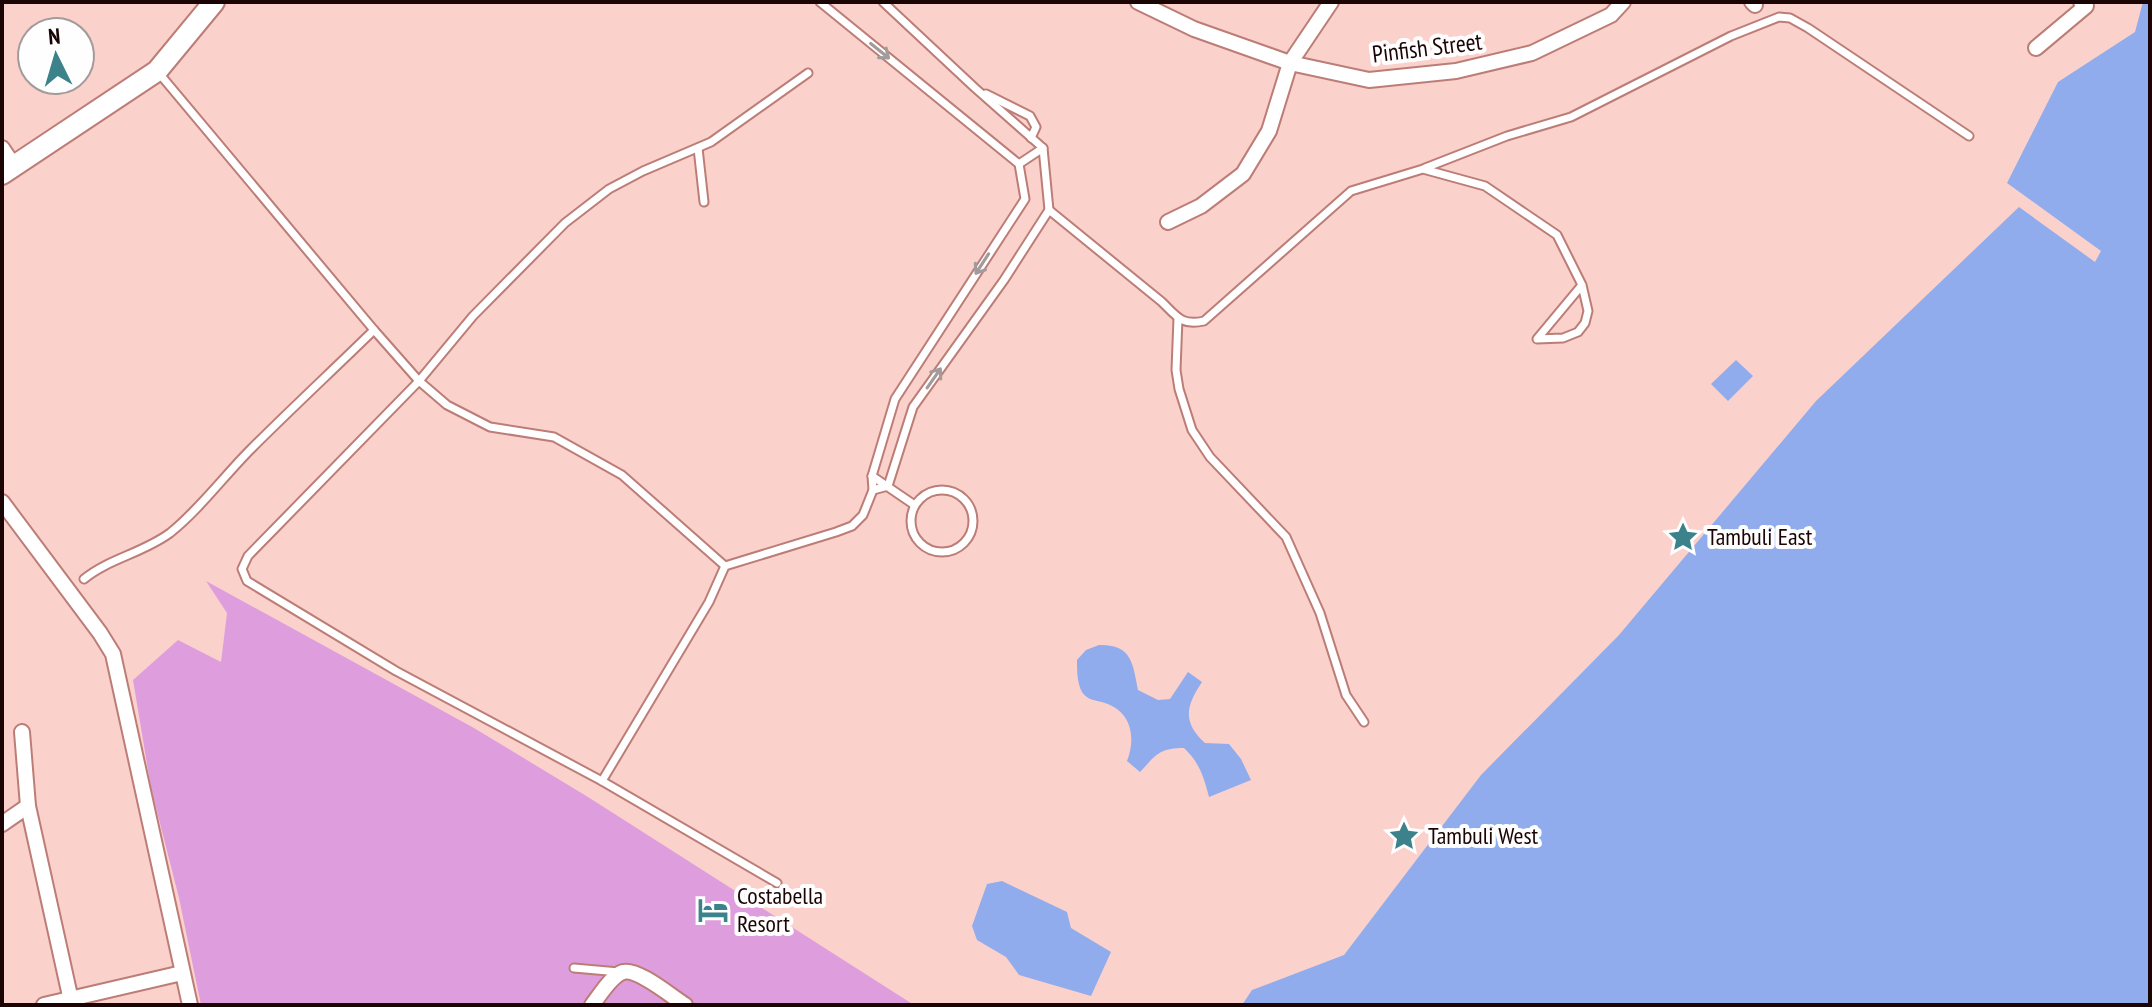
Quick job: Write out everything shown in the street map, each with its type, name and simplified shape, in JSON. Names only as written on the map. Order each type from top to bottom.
[{"type":"street","name":"Pinfish Street","points":[[1138,2],[1194,29],[1290,63],[1369,80],[1456,71],[1532,53],[1611,15],[1623,2]]},
{"type":"street","points":[[1168,222],[1201,206],[1243,174],[1269,131],[1290,63],[1331,2]]},
{"type":"street","points":[[2036,48],[2086,6],[2081,2]]},
{"type":"street","points":[[2,148],[8,170],[157,71],[212,3]]},
{"type":"street","points":[[2,502],[113,654],[190,1005]]},
{"type":"street","points":[[22,732],[28,806],[71,1002]]},
{"type":"street","points":[[2,824],[28,806]]},
{"type":"street","points":[[592,1005],[624,972],[635,972],[685,1005]]},
{"type":"street","points":[[44,1005],[71,1002],[182,973]]},
{"type":"lane","points":[[602,781],[709,602],[725,566],[852,526],[863,515],[873,490],[872,476],[895,399],[1025,199],[1019,164],[820,2]]},
{"type":"lane","points":[[883,2],[1043,148],[1049,210],[1004,280],[913,407],[888,486]]},
{"type":"lane","points":[[1049,210],[1178,318],[1191,324],[1204,321],[1351,191],[1571,117],[1731,36],[1779,17],[1790,18],[1808,28],[1969,136]]},
{"type":"lane","points":[[157,71],[419,381],[447,405],[490,427],[554,437],[622,475],[725,566]]},
{"type":"lane","points":[[777,883],[602,781],[396,671],[247,581],[242,569],[248,556],[419,381],[473,316],[565,223],[609,189],[698,148],[730,129],[808,73]]},
{"type":"lane","points":[[975,88],[1030,116],[1036,127],[1031,138]]},
{"type":"lane","points":[[698,148],[704,202]]},
{"type":"lane","points":[[1019,164],[1043,148]]},
{"type":"lane","points":[[1423,169],[1485,186],[1557,235],[1582,285],[1588,311],[1585,323],[1578,332],[1563,338],[1537,339],[1582,285]]},
{"type":"lane","points":[[1178,318],[1176,370],[1192,430],[1210,457],[1286,537],[1320,613],[1346,695],[1364,722]]},
{"type":"lane","points":[[84,579],[96,569],[136,553],[170,532],[374,330]]},
{"type":"lane","points":[[895,399],[913,407]]},
{"type":"lane","points":[[885,429],[902,437]]},
{"type":"lane","points":[[872,476],[913,504]]},
{"type":"lane","points":[[873,490],[888,486]]},
{"type":"lane","points":[[931,490],[953,491],[970,505],[974,527],[962,546],[941,553],[920,546],[909,526],[913,504],[931,490]]},
{"type":"lane","points":[[574,968],[624,972]]},
{"type":"shaded area","points":[[206,581],[474,728],[914,1005],[201,1005],[179,898],[151,788],[133,680],[178,640],[221,662],[227,613]]},
{"type":"water","points":[[2143,2],[2150,2],[2150,1005],[1242,1005],[1252,990],[1344,955],[1481,775],[1619,635],[1816,401],[2019,207],[2095,262],[2101,251],[2007,183],[2058,82],[2135,32]]},
{"type":"water","points":[[1736,360],[1753,376],[1728,401],[1711,384]]},
{"type":"water","points":[[1099,645],[1125,652],[1132,664],[1138,690],[1158,700],[1170,699],[1188,672],[1202,682],[1190,706],[1193,728],[1205,743],[1229,744],[1241,759],[1251,780],[1209,797],[1200,770],[1184,748],[1169,749],[1159,754],[1140,772],[1127,761],[1131,735],[1126,719],[1114,707],[1087,697],[1079,685],[1077,660],[1086,650]]},
{"type":"water","points":[[1002,881],[1067,912],[1071,928],[1111,952],[1091,996],[1019,975],[1006,957],[977,940],[972,926],[987,884]]},
{"type":"place","name":"Tambuli East","points":[[1683,537]]},
{"type":"place","name":"Tambuli West","points":[[1404,836]]},
{"type":"place","name":"Costabella Resort","points":[[713,910]]}]
